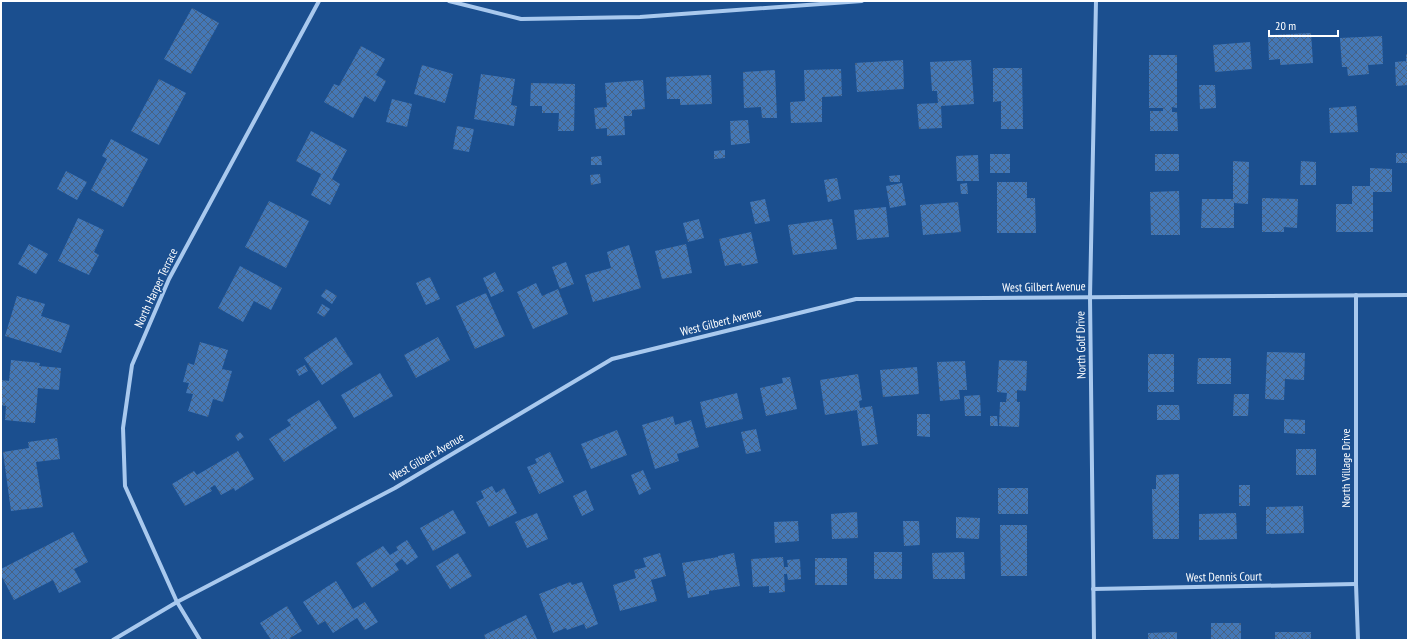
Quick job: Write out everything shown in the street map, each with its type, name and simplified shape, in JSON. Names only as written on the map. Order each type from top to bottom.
[{"type":"street","name":"North Harper Terrace","points":[[200,640],[177,602],[125,486],[123,428],[132,365],[169,279],[319,1]]},
{"type":"street","points":[[449,1],[521,19],[640,17],[862,1]]},
{"type":"street","name":"North Golf Drive","points":[[1094,640],[1090,297],[1096,1]]},
{"type":"street","name":"North Village Drive","points":[[1356,295],[1356,584],[1358,640]]},
{"type":"street","name":"West Gilbert Avenue","points":[[113,640],[177,602],[395,488],[612,359],[856,299],[1408,295]]},
{"type":"street","name":"West Dennis Court","points":[[1093,589],[1356,584]]},
{"type":"building","points":[[192,8],[219,23],[191,74],[164,59]]},
{"type":"building","points":[[1311,33],[1313,63],[1280,65],[1280,59],[1269,60],[1268,35]]},
{"type":"building","points":[[1382,36],[1383,64],[1368,65],[1369,74],[1348,76],[1347,67],[1342,67],[1340,38]]},
{"type":"building","points":[[1250,42],[1252,69],[1215,72],[1213,45]]},
{"type":"building","points":[[361,46],[385,59],[376,75],[386,81],[375,102],[365,96],[353,118],[324,102],[334,84],[339,86]]},
{"type":"building","points":[[1406,54],[1408,54],[1408,85],[1396,86],[1395,62],[1406,61]]},
{"type":"building","points":[[1149,55],[1177,55],[1177,108],[1172,107],[1172,112],[1177,112],[1178,131],[1150,131],[1150,111],[1163,111],[1163,108],[1149,108]]},
{"type":"building","points":[[903,60],[904,89],[857,92],[855,63]]},
{"type":"building","points":[[971,60],[974,104],[941,106],[942,128],[919,129],[917,104],[938,103],[937,91],[932,91],[930,62]]},
{"type":"building","points":[[422,65],[453,74],[445,103],[414,94]]},
{"type":"building","points":[[993,68],[1022,68],[1023,129],[1001,129],[1001,101],[993,102]]},
{"type":"building","points":[[841,69],[842,96],[822,97],[822,122],[791,123],[790,102],[805,101],[804,70]]},
{"type":"building","points":[[775,70],[777,118],[762,118],[761,107],[744,108],[743,72]]},
{"type":"building","points":[[481,74],[515,79],[511,105],[517,106],[514,126],[474,119]]},
{"type":"building","points":[[711,75],[712,104],[680,105],[680,99],[667,99],[666,77]]},
{"type":"building","points":[[159,79],[186,93],[159,145],[131,131]]},
{"type":"building","points":[[643,80],[645,109],[632,110],[632,116],[624,116],[625,135],[607,136],[607,128],[596,129],[594,108],[607,107],[605,83]]},
{"type":"building","points":[[531,83],[575,84],[574,131],[558,131],[559,113],[542,113],[542,106],[530,106]]},
{"type":"building","points":[[1199,85],[1215,85],[1216,108],[1200,109]]},
{"type":"building","points":[[392,99],[412,104],[407,127],[386,122]]},
{"type":"building","points":[[1356,106],[1358,132],[1330,133],[1329,108]]},
{"type":"building","points":[[748,120],[750,143],[731,145],[730,121]]},
{"type":"building","points":[[457,126],[474,129],[469,152],[453,149]]},
{"type":"building","points":[[311,131],[347,150],[332,179],[340,184],[330,205],[311,195],[321,174],[296,161]]},
{"type":"building","points":[[111,139],[148,159],[123,207],[91,190],[107,159],[102,156]]},
{"type":"building","points":[[725,150],[725,158],[714,159],[714,151]]},
{"type":"building","points":[[1396,153],[1408,153],[1408,163],[1396,163]]},
{"type":"building","points":[[990,154],[1010,154],[1010,173],[990,173]]},
{"type":"building","points":[[1155,154],[1179,154],[1179,171],[1155,171]]},
{"type":"building","points":[[978,155],[979,181],[957,181],[956,156]]},
{"type":"building","points":[[601,156],[602,165],[591,165],[591,157]]},
{"type":"building","points":[[1233,161],[1249,162],[1248,204],[1234,203],[1234,228],[1201,228],[1202,199],[1233,199]]},
{"type":"building","points":[[1301,161],[1316,162],[1316,185],[1300,185]]},
{"type":"building","points":[[1370,168],[1392,169],[1392,192],[1373,192],[1373,232],[1336,232],[1336,204],[1352,204],[1352,186],[1370,186]]},
{"type":"building","points":[[66,171],[87,182],[77,200],[57,189]]},
{"type":"building","points":[[600,174],[601,183],[591,185],[590,175]]},
{"type":"building","points":[[900,175],[900,182],[890,182],[889,176]]},
{"type":"building","points":[[837,178],[841,199],[828,202],[824,180]]},
{"type":"building","points":[[997,182],[1027,182],[1027,198],[1035,198],[1036,233],[997,233]]},
{"type":"building","points":[[902,183],[906,205],[890,208],[886,186]]},
{"type":"building","points":[[967,183],[968,194],[961,194],[960,184]]},
{"type":"building","points":[[1179,191],[1180,235],[1151,235],[1150,192]]},
{"type":"building","points":[[1262,198],[1298,199],[1297,228],[1284,227],[1284,232],[1262,232]]},
{"type":"building","points":[[765,199],[770,221],[755,224],[750,202]]},
{"type":"building","points":[[1408,200],[1408,216],[1407,216]]},
{"type":"building","points":[[269,201],[309,221],[286,268],[245,247]]},
{"type":"building","points":[[958,202],[961,232],[923,235],[920,205]]},
{"type":"building","points":[[886,207],[889,237],[857,240],[854,210]]},
{"type":"building","points":[[78,218],[104,230],[94,252],[99,255],[89,275],[58,261]]},
{"type":"building","points":[[699,219],[704,238],[688,242],[683,223]]},
{"type":"building","points":[[832,219],[837,249],[793,255],[788,225]]},
{"type":"building","points":[[751,232],[758,263],[742,266],[741,263],[725,266],[719,239]]},
{"type":"building","points":[[29,244],[48,254],[36,274],[18,264]]},
{"type":"building","points":[[686,244],[692,273],[662,279],[655,251]]},
{"type":"building","points":[[629,245],[641,288],[593,302],[585,275],[611,268],[607,252]]},
{"type":"building","points":[[566,262],[574,284],[560,289],[552,267]]},
{"type":"building","points":[[240,266],[282,288],[271,310],[254,301],[243,322],[218,308]]},
{"type":"building","points":[[495,272],[504,291],[491,297],[483,278]]},
{"type":"building","points":[[430,277],[440,299],[426,305],[416,283]]},
{"type":"building","points":[[536,283],[542,296],[558,289],[568,314],[533,329],[517,292]]},
{"type":"building","points":[[326,289],[337,296],[332,304],[321,296]]},
{"type":"building","points":[[486,293],[505,336],[475,349],[456,306]]},
{"type":"building","points":[[17,296],[45,304],[41,316],[70,325],[61,353],[5,336]]},
{"type":"building","points":[[322,304],[330,309],[324,317],[317,313]]},
{"type":"building","points":[[336,337],[353,364],[322,385],[304,358]]},
{"type":"building","points":[[438,337],[450,360],[416,378],[404,355]]},
{"type":"building","points":[[200,342],[228,350],[222,369],[232,371],[223,402],[213,399],[208,417],[188,411],[193,394],[186,393],[189,383],[183,382],[188,363],[194,365]]},
{"type":"building","points":[[1267,352],[1305,353],[1304,380],[1285,379],[1284,400],[1265,399]]},
{"type":"building","points":[[1148,354],[1174,354],[1174,392],[1148,392]]},
{"type":"building","points":[[1198,358],[1231,358],[1231,384],[1197,384]]},
{"type":"building","points":[[11,360],[40,363],[39,366],[61,368],[59,390],[38,388],[35,423],[5,420],[6,406],[1,405],[1,380],[9,381]]},
{"type":"building","points":[[999,360],[1027,361],[1026,391],[1017,390],[1017,402],[1020,402],[1019,427],[999,426],[1000,402],[1006,402],[1007,393],[997,392]]},
{"type":"building","points":[[965,361],[967,390],[959,390],[960,399],[940,401],[937,362]]},
{"type":"building","points":[[305,365],[308,371],[299,376],[296,370]]},
{"type":"building","points":[[917,367],[919,394],[883,397],[880,370]]},
{"type":"building","points":[[380,373],[393,396],[354,418],[341,395]]},
{"type":"building","points":[[858,374],[862,400],[859,401],[860,408],[872,406],[878,444],[862,446],[857,410],[825,415],[820,380]]},
{"type":"building","points":[[790,377],[797,409],[766,416],[760,388],[783,383],[782,378]]},
{"type":"building","points":[[737,393],[743,419],[706,428],[700,402]]},
{"type":"building","points":[[1234,394],[1249,394],[1248,416],[1233,416]]},
{"type":"building","points":[[980,395],[981,416],[965,416],[964,396]]},
{"type":"building","points":[[319,400],[337,428],[284,462],[269,439],[291,425],[287,420]]},
{"type":"building","points":[[1157,405],[1179,405],[1180,420],[1157,420]]},
{"type":"building","points":[[917,414],[930,414],[930,437],[917,436]]},
{"type":"building","points":[[673,416],[675,425],[691,420],[699,447],[677,454],[679,461],[655,469],[642,425]]},
{"type":"building","points":[[990,416],[997,416],[998,426],[990,426]]},
{"type":"building","points":[[1284,419],[1305,420],[1305,434],[1284,433]]},
{"type":"building","points":[[756,429],[761,451],[746,454],[741,432]]},
{"type":"building","points":[[617,430],[627,455],[591,469],[581,444]]},
{"type":"building","points":[[240,432],[244,437],[238,441],[235,436]]},
{"type":"building","points":[[57,438],[60,459],[36,462],[43,507],[11,511],[3,452],[29,448],[28,442]]},
{"type":"building","points":[[1296,449],[1316,449],[1316,475],[1296,475]]},
{"type":"building","points":[[238,451],[254,479],[235,491],[234,488],[221,495],[215,485],[210,488],[212,491],[185,506],[172,484],[194,471],[197,475]]},
{"type":"building","points":[[550,452],[564,482],[539,494],[527,467],[537,463],[535,459]]},
{"type":"building","points":[[643,470],[651,489],[639,495],[631,475]]},
{"type":"building","points":[[1179,474],[1179,539],[1153,539],[1152,489],[1156,489],[1156,475]]},
{"type":"building","points":[[1239,485],[1250,485],[1250,506],[1239,506]]},
{"type":"building","points":[[492,486],[496,493],[504,488],[517,513],[489,527],[476,502],[484,498],[481,491]]},
{"type":"building","points":[[998,488],[1028,488],[1028,514],[998,514]]},
{"type":"building","points":[[586,490],[594,510],[582,516],[573,496]]},
{"type":"building","points":[[1303,506],[1304,533],[1266,534],[1266,507]]},
{"type":"building","points":[[453,510],[466,533],[433,551],[420,528]]},
{"type":"building","points":[[857,512],[858,538],[832,539],[831,514]]},
{"type":"building","points":[[537,513],[548,539],[527,548],[515,522]]},
{"type":"building","points":[[1236,513],[1237,539],[1199,540],[1199,514]]},
{"type":"building","points":[[956,517],[980,518],[979,539],[956,538]]},
{"type":"building","points":[[798,521],[799,541],[775,543],[774,522]]},
{"type":"building","points":[[903,521],[919,521],[920,545],[904,546]]},
{"type":"building","points":[[1000,525],[1027,525],[1027,576],[1001,576]]},
{"type":"building","points":[[73,532],[88,562],[74,569],[81,582],[59,593],[53,580],[14,600],[1,575],[1,569]]},
{"type":"building","points":[[407,540],[418,557],[407,565],[402,559],[395,564],[399,570],[372,588],[356,563],[383,546],[390,555],[398,550],[396,547]]},
{"type":"building","points":[[874,552],[902,552],[902,579],[874,579]]},
{"type":"building","points":[[964,552],[965,579],[933,579],[932,553]]},
{"type":"building","points":[[458,553],[472,576],[450,589],[436,566]]},
{"type":"building","points":[[660,553],[666,576],[651,580],[657,601],[620,611],[613,585],[636,578],[634,570],[646,567],[643,558]]},
{"type":"building","points":[[734,553],[740,586],[709,591],[709,594],[688,598],[682,563]]},
{"type":"building","points":[[783,557],[784,567],[788,567],[787,560],[800,559],[801,579],[788,580],[787,574],[784,574],[785,592],[769,593],[769,586],[753,587],[751,559]]},
{"type":"building","points":[[815,558],[847,558],[847,585],[815,585]]},
{"type":"building","points":[[336,581],[353,609],[365,602],[378,622],[365,630],[357,618],[333,633],[325,621],[318,625],[303,602]]},
{"type":"building","points":[[570,582],[572,585],[582,582],[598,624],[586,629],[584,624],[553,633],[539,594]]},
{"type":"building","points":[[287,606],[302,631],[290,638],[291,640],[271,640],[260,623]]},
{"type":"building","points":[[526,615],[537,639],[486,640],[484,635]]},
{"type":"building","points":[[1211,623],[1241,623],[1241,640],[1211,640]]},
{"type":"building","points":[[1177,632],[1177,640],[1148,640],[1148,633]]},
{"type":"building","points":[[1275,632],[1311,632],[1311,640],[1275,640]]}]
